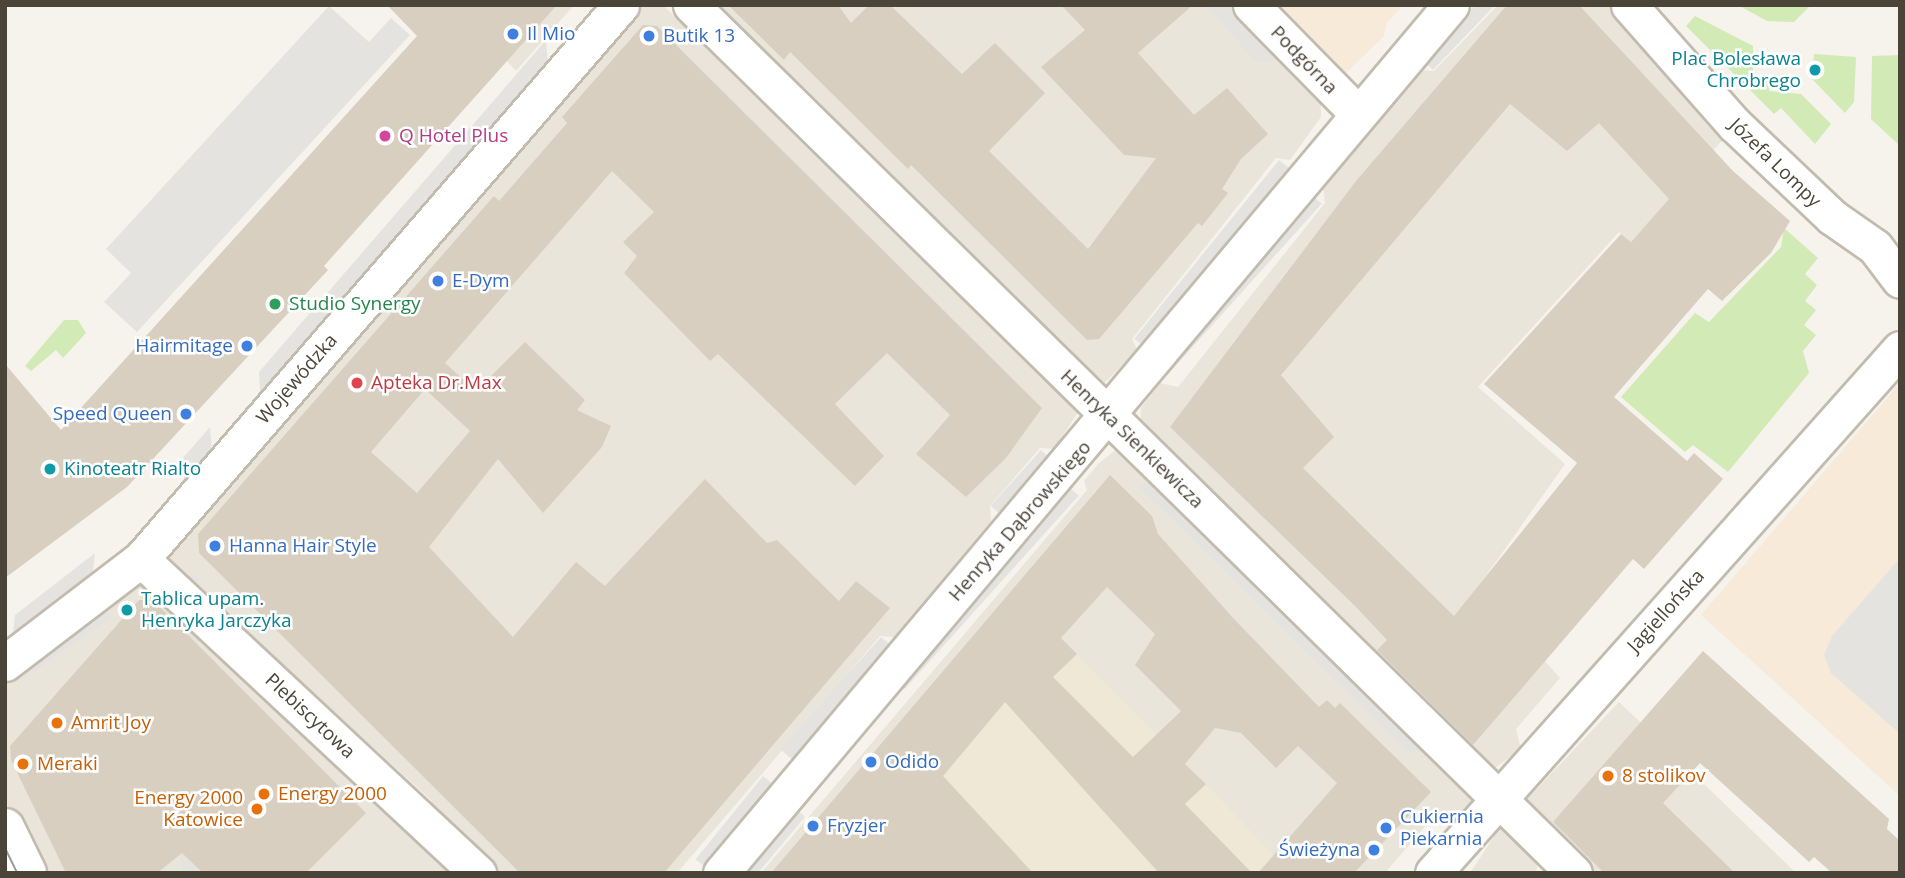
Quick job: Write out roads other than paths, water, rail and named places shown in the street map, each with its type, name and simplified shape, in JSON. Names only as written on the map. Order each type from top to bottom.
[{"type":"street","name":"Wojewódzka","points":[[5,663],[141,559],[621,5]]},
{"type":"street","name":"Henryka Sienkiewicza","points":[[691,5],[1574,873]]},
{"type":"street","name":"Podgórna","points":[[1251,5],[1357,113]]},
{"type":"street","name":"Henryka Dąbrowskiego","points":[[721,873],[1110,417],[1357,113],[1451,5]]},
{"type":"street","name":"Józefa Lompy","points":[[1629,5],[1734,124],[1832,217],[1875,247],[1900,281]]},
{"type":"street","name":"Jagiellońska","points":[[1433,873],[1896,360]]},
{"type":"street","name":"Plebiscytowa","points":[[141,559],[478,873]]},
{"type":"street","points":[[5,828],[27,873]]},
{"type":"tram line","points":[[5,848],[17,873]]},
{"type":"place","name":"Il Mio","points":[[513,34]]},
{"type":"place","name":"Butik 13","points":[[649,36]]},
{"type":"place","name":"Plac Bolesława Chrobrego","points":[[1815,70]]},
{"type":"place","name":"Q Hotel Plus","points":[[385,136]]},
{"type":"place","name":"E-Dym","points":[[438,281]]},
{"type":"place","name":"Studio Synergy","points":[[275,304]]},
{"type":"place","name":"Hairmitage","points":[[247,346]]},
{"type":"place","name":"Apteka Dr.Max","points":[[357,383]]},
{"type":"place","name":"Speed Queen","points":[[186,414]]},
{"type":"place","name":"Kinoteatr Rialto","points":[[50,469]]},
{"type":"place","name":"Hanna Hair Style","points":[[215,546]]},
{"type":"place","name":"Tablica upam. Henryka Jarczyka","points":[[127,610]]},
{"type":"place","name":"Amrit Joy","points":[[57,723]]},
{"type":"place","name":"Odido","points":[[871,762]]},
{"type":"place","name":"Meraki","points":[[23,764]]},
{"type":"place","name":"8 stolikov","points":[[1608,776]]},
{"type":"place","name":"Energy 2000","points":[[264,794]]},
{"type":"place","name":"Energy 2000 Katowice","points":[[257,809]]},
{"type":"place","name":"Fryzjer","points":[[813,826]]},
{"type":"place","name":"Cukiernia Piekarnia","points":[[1386,828]]},
{"type":"place","name":"Świeżyna","points":[[1374,850]]}]
